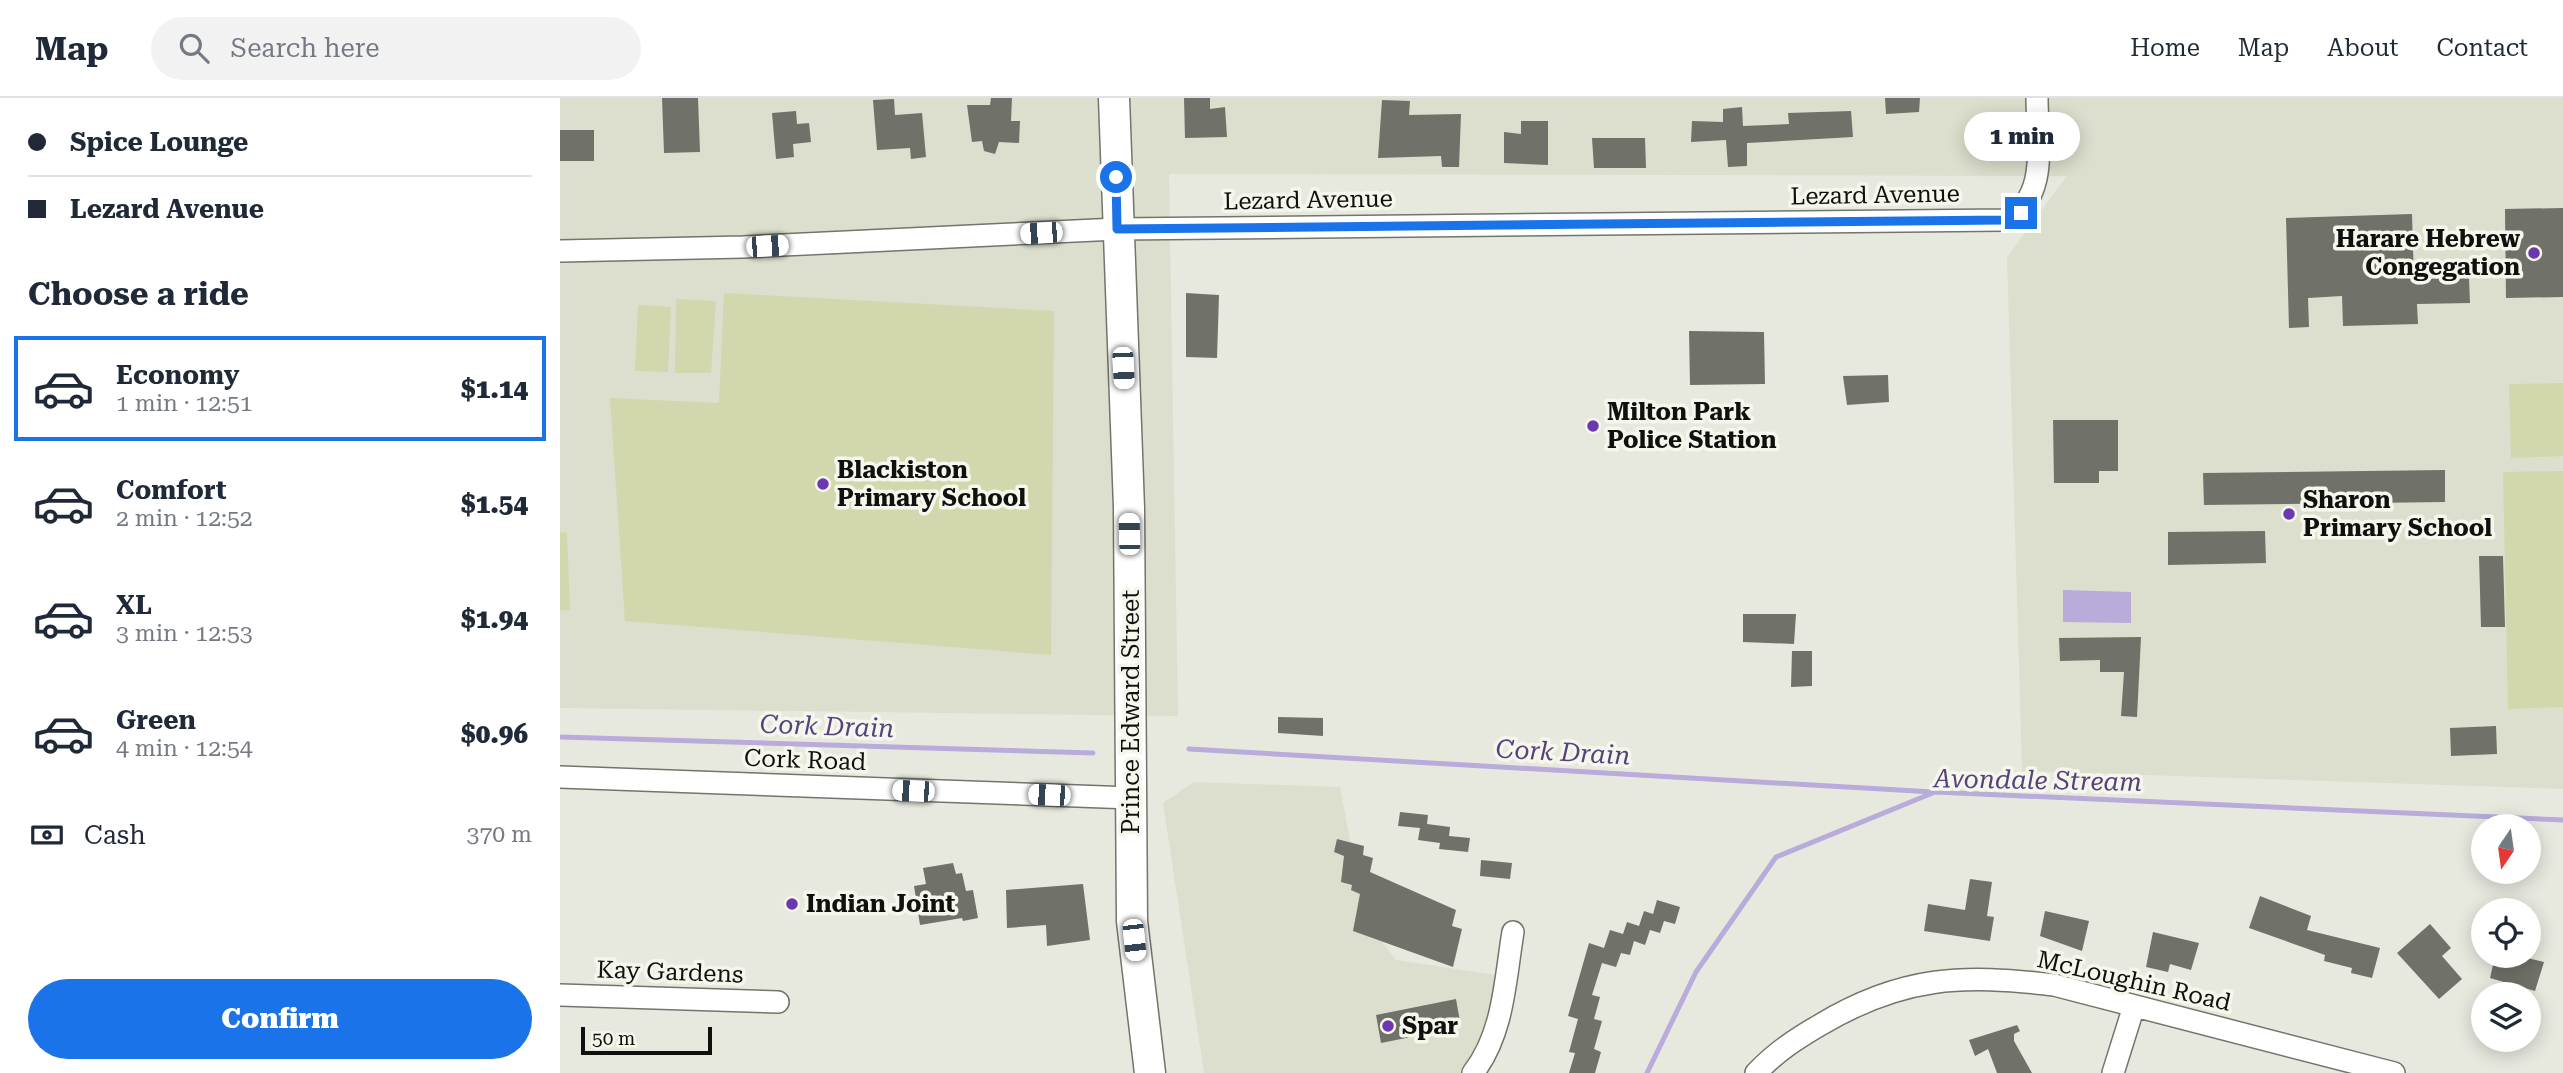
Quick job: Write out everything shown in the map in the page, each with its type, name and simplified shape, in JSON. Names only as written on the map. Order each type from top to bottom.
[{"type":"main road","name":"Prince Edward Street","points":[[1114,98],[1129,508],[1132,920],[1150,1073]]},
{"type":"street","name":"Lezard Avenue","points":[[560,251],[743,247],[1117,229],[2004,220],[2021,213],[2033,197],[2037,182],[2037,98]]},
{"type":"street","name":"Cork Road","points":[[560,777],[1131,798]]},
{"type":"street","points":[[1473,1073],[1485,1058],[1497,1030],[1513,932]]},
{"type":"street","name":"McLoughin Road","points":[[1756,1073],[1777,1051],[1844,1011],[1894,988],[1950,980],[2003,979],[2054,985],[2394,1073]]},
{"type":"street","name":"Kay Gardens","points":[[560,995],[778,1002]]},
{"type":"street","points":[[2113,1073],[2134,1006]]},
{"type":"shaded area","points":[[560,98],[2563,98],[2563,789],[2022,771],[2007,257],[2067,176],[1169,174],[1178,716],[560,708]]},
{"type":"shaded area","points":[[2063,590],[2131,592],[2131,623],[2063,622]]},
{"type":"shaded area","points":[[1194,782],[1340,787],[1365,919],[1396,960],[1509,977],[1498,1041],[1462,1073],[1204,1073],[1163,803]]},
{"type":"green space","points":[[724,293],[1054,311],[1051,655],[625,621],[610,398],[719,403]]},
{"type":"green space","points":[[676,299],[716,301],[711,373],[675,373]]},
{"type":"green space","points":[[638,305],[671,307],[668,372],[635,371]]},
{"type":"green space","points":[[2563,383],[2563,456],[2511,458],[2509,384]]},
{"type":"green space","points":[[2563,471],[2563,707],[2508,709],[2503,472]]},
{"type":"green space","points":[[560,532],[567,533],[570,610],[560,610]]},
{"type":"building","points":[[662,98],[698,98],[700,152],[664,153]]},
{"type":"building","points":[[991,98],[1012,98],[1011,121],[1020,121],[1019,143],[999,142],[995,154],[984,151],[982,141],[972,142],[967,105],[990,105]]},
{"type":"building","points":[[1184,98],[1210,98],[1210,109],[1225,107],[1227,137],[1185,138]]},
{"type":"building","points":[[1885,98],[1920,98],[1919,112],[1886,114]]},
{"type":"building","points":[[894,99],[895,115],[922,113],[926,157],[911,159],[910,148],[877,150],[873,100]]},
{"type":"building","points":[[1382,100],[1410,101],[1409,115],[1461,114],[1459,167],[1442,167],[1441,156],[1378,158]]},
{"type":"building","points":[[1742,107],[1743,126],[1789,124],[1788,113],[1851,111],[1853,137],[1747,143],[1747,166],[1728,167],[1726,140],[1691,142],[1692,121],[1723,122],[1723,109]]},
{"type":"building","points":[[796,111],[797,124],[809,123],[811,142],[793,144],[794,157],[776,159],[772,113]]},
{"type":"building","points":[[1521,121],[1548,121],[1548,165],[1504,163],[1504,132],[1521,134]]},
{"type":"building","points":[[560,130],[594,130],[594,161],[560,161]]},
{"type":"building","points":[[1592,138],[1645,138],[1646,168],[1594,168]]},
{"type":"building","name":"Harare Hebrew Congegation","points":[[2563,208],[2563,297],[2506,298],[2505,209]]},
{"type":"building","points":[[2412,214],[2414,279],[2469,278],[2470,303],[2417,304],[2418,324],[2343,326],[2342,296],[2308,298],[2309,327],[2289,328],[2286,218]]},
{"type":"building","points":[[1186,293],[1219,295],[1217,358],[1186,357]]},
{"type":"building","points":[[1689,331],[1764,332],[1765,384],[1690,385]]},
{"type":"building","points":[[1888,375],[1889,402],[1847,405],[1843,376]]},
{"type":"building","points":[[2053,420],[2118,420],[2118,471],[2099,471],[2099,483],[2054,483]]},
{"type":"building","points":[[2445,470],[2445,502],[2204,505],[2203,473]]},
{"type":"building","points":[[2265,531],[2266,563],[2168,565],[2168,532]]},
{"type":"building","points":[[2479,556],[2503,556],[2505,627],[2481,627]]},
{"type":"building","points":[[1743,614],[1796,614],[1794,644],[1743,642]]},
{"type":"building","points":[[2141,637],[2137,717],[2121,716],[2124,672],[2100,672],[2100,660],[2060,661],[2059,638]]},
{"type":"building","points":[[1792,651],[1812,651],[1812,686],[1791,687]]},
{"type":"building","points":[[1278,717],[1323,718],[1323,736],[1278,733]]},
{"type":"building","points":[[2496,726],[2497,754],[2451,756],[2450,728]]},
{"type":"building","points":[[1400,812],[1428,815],[1427,824],[1450,827],[1449,836],[1470,838],[1468,852],[1439,849],[1440,843],[1418,840],[1420,828],[1398,826]]},
{"type":"building","points":[[1337,839],[1364,846],[1363,855],[1373,858],[1370,872],[1456,910],[1452,926],[1462,929],[1453,967],[1353,931],[1360,894],[1351,890],[1352,885],[1341,882],[1344,856],[1334,852]]},
{"type":"building","points":[[1481,860],[1512,863],[1510,879],[1480,876]]},
{"type":"building","points":[[953,863],[956,874],[962,873],[966,891],[973,890],[978,918],[920,925],[914,886],[926,884],[923,868]]},
{"type":"building","points":[[1970,879],[1992,882],[1987,916],[1994,917],[1990,941],[1924,931],[1928,904],[1965,910]]},
{"type":"building","points":[[1083,884],[1090,940],[1047,946],[1046,925],[1007,928],[1006,890]]},
{"type":"building","points":[[2260,896],[2311,916],[2307,930],[2380,948],[2372,978],[2351,973],[2352,968],[2324,961],[2325,955],[2249,928]]},
{"type":"building","points":[[1657,900],[1680,907],[1675,924],[1664,921],[1660,933],[1650,930],[1645,945],[1634,941],[1630,955],[1621,953],[1616,967],[1602,963],[1592,995],[1600,997],[1594,1019],[1602,1021],[1594,1049],[1601,1052],[1595,1073],[1569,1073],[1575,1053],[1569,1052],[1578,1019],[1568,1016],[1589,943],[1604,948],[1610,930],[1623,934],[1627,922],[1639,926],[1644,911],[1653,914]]},
{"type":"building","points":[[2045,911],[2089,921],[2082,951],[2040,936]]},
{"type":"building","points":[[2430,924],[2451,948],[2442,956],[2462,979],[2439,999],[2397,953]]},
{"type":"building","points":[[2153,932],[2199,943],[2191,970],[2170,964],[2168,972],[2146,967]]},
{"type":"building","points":[[2541,961],[2544,962],[2538,982],[2504,982],[2490,978],[2492,968],[2541,968]]},
{"type":"building","points":[[1456,999],[1461,1027],[1381,1043],[1376,1015]]},
{"type":"building","points":[[2017,1025],[2020,1031],[2014,1034],[2014,1041],[2032,1073],[1997,1073],[1988,1049],[1975,1056],[1969,1040]]},
{"type":"waterway","name":"Cork Drain","points":[[560,737],[1093,753]]},
{"type":"waterway","name":"Cork Drain","points":[[1189,749],[1933,792]]},
{"type":"waterway","name":"Avondale Stream","points":[[1647,1073],[1696,972],[1776,857],[1935,792],[2563,820]]},
{"type":"place","name":"Harare Hebrew Congegation","points":[[2534,253]]},
{"type":"place","name":"Milton Park Police Station","points":[[1593,426]]},
{"type":"place","name":"Blackiston Primary School","points":[[823,484]]},
{"type":"place","name":"Sharon Primary School","points":[[2289,514]]},
{"type":"place","name":"Indian Joint","points":[[792,904]]},
{"type":"place","name":"Spar","points":[[1388,1026]]},
{"type":"route","points":[[1116,177],[1117,229],[2004,220],[2021,213]]}]
